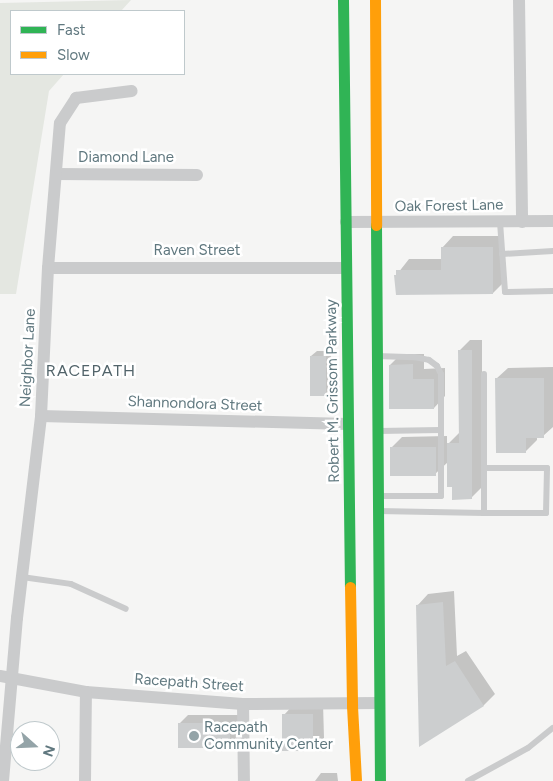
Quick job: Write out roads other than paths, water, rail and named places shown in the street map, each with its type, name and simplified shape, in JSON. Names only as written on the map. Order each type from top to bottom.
[{"type":"main road","name":"Robert M. Grissom Parkway","points":[[343,0],[352,704],[356,781]]},
{"type":"main road","points":[[375,0],[378,224],[377,512],[380,781]]},
{"type":"street","points":[[519,0],[522,222]]},
{"type":"street","name":"Neighbor Lane","points":[[3,781],[6,678],[22,577],[41,416],[48,268],[60,123],[70,104],[76,98],[132,92]]},
{"type":"street","name":"Diamond Lane","points":[[56,174],[197,175]]},
{"type":"street","name":"Oak Forest Lane","points":[[346,222],[378,224],[553,221]]},
{"type":"street","name":"Raven Street","points":[[48,268],[346,268]]},
{"type":"street","name":"Shannondora Street","points":[[41,416],[348,424]]},
{"type":"street","name":"Racepath Street","points":[[6,678],[86,692],[243,704],[378,703]]},
{"type":"street","points":[[85,781],[86,692]]},
{"type":"street","points":[[243,704],[244,781]]},
{"type":"lane","points":[[500,222],[505,292],[553,291]]},
{"type":"lane","points":[[502,254],[553,251]]},
{"type":"lane","points":[[377,356],[414,357],[429,360],[437,366],[441,374],[441,496],[377,496]]},
{"type":"lane","points":[[484,374],[484,513]]},
{"type":"lane","points":[[378,431],[440,430]]},
{"type":"lane","points":[[377,512],[546,513],[547,468],[484,468]]},
{"type":"lane","points":[[22,577],[71,584],[126,609]]},
{"type":"lane","points":[[468,781],[528,748],[553,728]]},
{"type":"place","name":"Racepath Community Center","points":[[194,736]]},
{"type":"district","name":"RACEPATH","points":[[91,371]]}]
